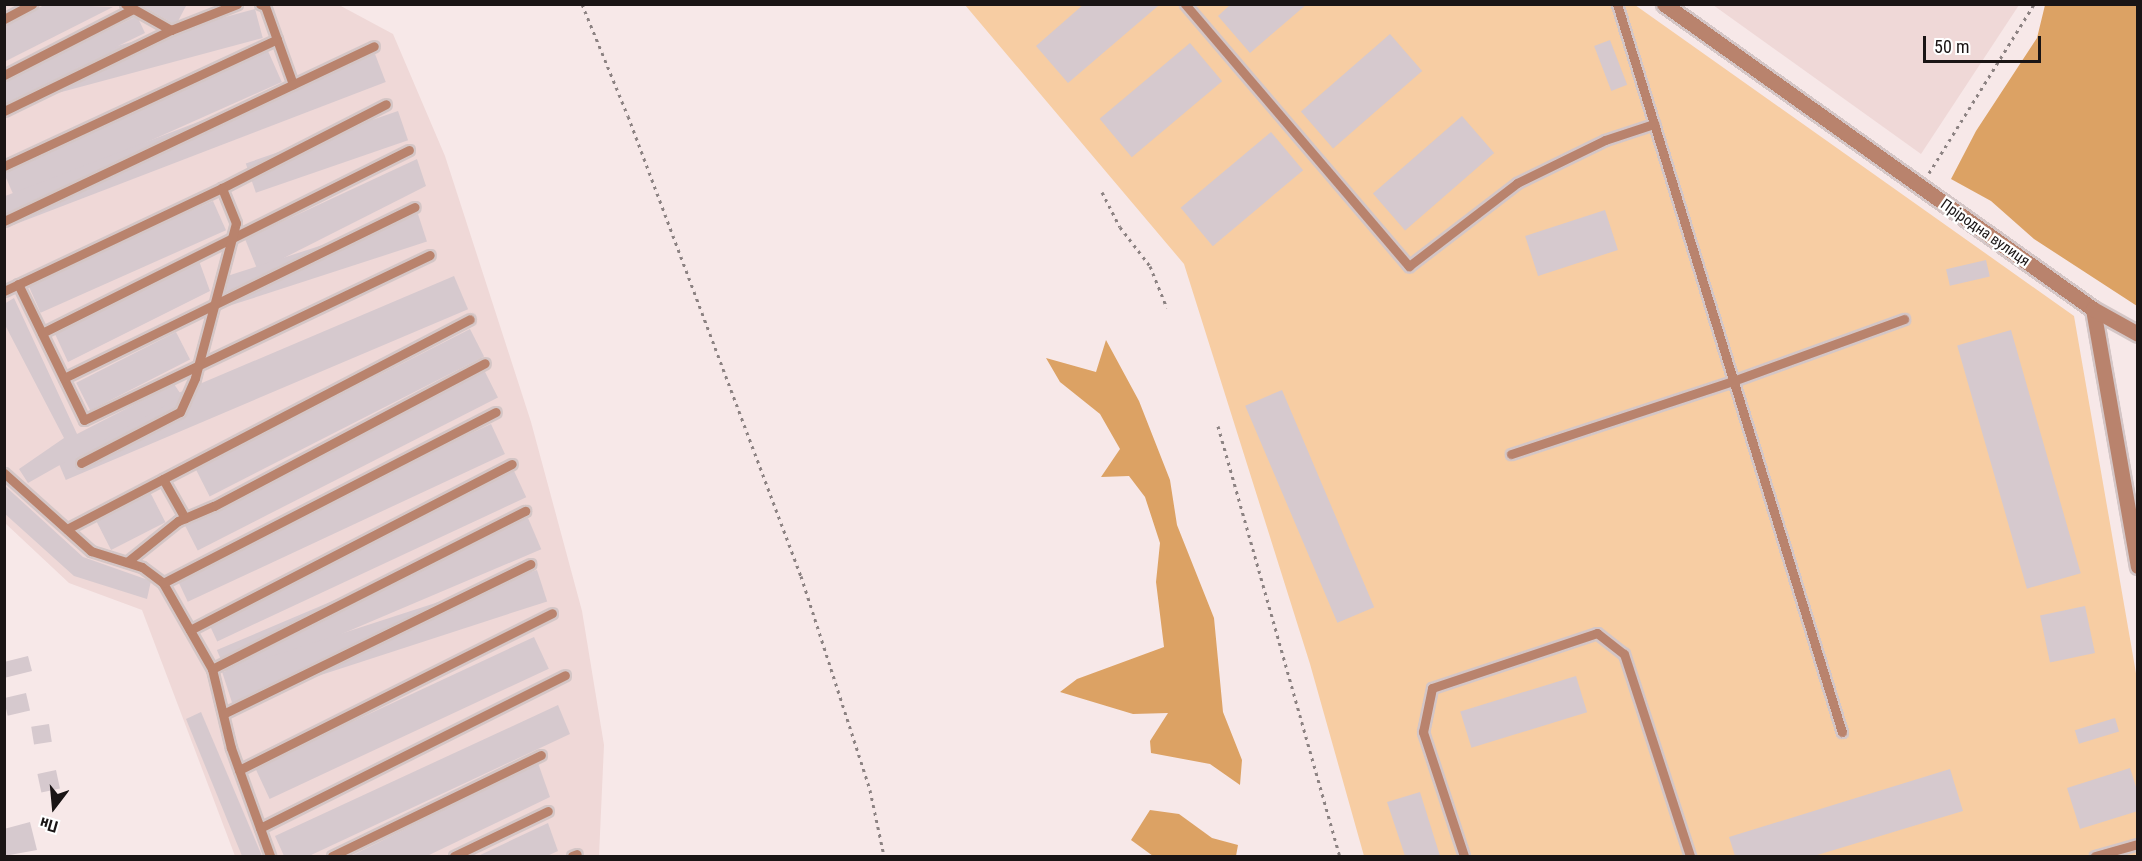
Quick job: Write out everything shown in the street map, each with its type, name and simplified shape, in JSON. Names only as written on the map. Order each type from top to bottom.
[{"type":"street","name":"Пріродна вулиця","points":[[1664,4],[2092,309],[2138,334]]},
{"type":"street","points":[[2092,309],[2138,566]]},
{"type":"lane","points":[[4,19],[32,4]]},
{"type":"lane","points":[[4,111],[171,30],[237,4]]},
{"type":"lane","points":[[260,4],[265,6],[293,84]]},
{"type":"lane","points":[[1185,4],[1409,266],[1517,183],[1605,140],[1654,124]]},
{"type":"lane","points":[[1617,4],[1842,732]]},
{"type":"lane","points":[[4,75],[129,7],[171,30]]},
{"type":"lane","points":[[4,166],[277,39]]},
{"type":"lane","points":[[4,221],[374,46]]},
{"type":"lane","points":[[4,291],[222,188],[386,104]]},
{"type":"lane","points":[[42,333],[409,150]]},
{"type":"lane","points":[[81,463],[180,412],[198,368],[237,223],[222,188]]},
{"type":"lane","points":[[64,378],[415,207]]},
{"type":"lane","points":[[18,284],[84,420],[198,368],[430,255]]},
{"type":"lane","points":[[67,529],[470,319]]},
{"type":"lane","points":[[1511,454],[1733,381],[1904,319]]},
{"type":"lane","points":[[127,562],[185,518],[214,506],[485,363]]},
{"type":"lane","points":[[163,583],[496,412]]},
{"type":"lane","points":[[190,630],[512,464]]},
{"type":"lane","points":[[4,473],[91,551],[142,567],[163,583],[212,669],[239,770],[270,856]]},
{"type":"lane","points":[[163,479],[185,518]]},
{"type":"lane","points":[[212,669],[525,511]]},
{"type":"lane","points":[[223,714],[530,564]]},
{"type":"lane","points":[[239,770],[552,613]]},
{"type":"lane","points":[[1464,856],[1423,732],[1432,688],[1597,633],[1624,654],[1690,856]]},
{"type":"lane","points":[[260,828],[565,675]]},
{"type":"lane","points":[[332,856],[541,755]]},
{"type":"lane","points":[[454,856],[548,811]]},
{"type":"lane","points":[[2095,856],[2138,844]]},
{"type":"path","points":[[582,4],[628,116],[801,576],[870,790],[884,856]]},
{"type":"path","points":[[1921,187],[2034,4]]},
{"type":"path","points":[[1102,192],[1120,227],[1150,266],[1167,308]]},
{"type":"path","points":[[1218,426],[1340,856]]},
{"type":"shaded area","points":[[4,5],[339,5],[393,34],[445,156],[531,422],[582,611],[604,745],[599,856],[235,856],[142,610],[69,583],[5,523]]},
{"type":"shaded area","points":[[965,5],[1635,5],[2074,316],[2137,679],[2137,856],[1364,856],[1310,664],[1184,264]]},
{"type":"shaded area","points":[[1713,5],[2019,5],[1921,154]]},
{"type":"shaded area","points":[[2045,5],[2137,5],[2137,306],[2034,239],[1991,201],[1951,179],[1976,131],[2037,38]]},
{"type":"shaded area","points":[[1106,340],[1139,401],[1170,480],[1177,525],[1214,618],[1223,712],[1242,760],[1240,785],[1210,764],[1151,753],[1150,741],[1168,713],[1133,714],[1060,692],[1077,679],[1164,647],[1156,582],[1160,543],[1145,497],[1129,476],[1101,477],[1120,449],[1100,414],[1060,382],[1046,358],[1096,372]]},
{"type":"shaded area","points":[[1150,810],[1179,814],[1212,838],[1238,845],[1236,856],[1153,856],[1131,840]]},
{"type":"building","points":[[46,4],[113,7],[4,62],[4,26]]},
{"type":"building","points":[[139,4],[187,4],[176,25]]},
{"type":"building","points":[[1084,4],[1158,6],[1068,83],[1036,46]]},
{"type":"building","points":[[1231,4],[1307,4],[1250,53],[1218,16]]},
{"type":"building","points":[[255,9],[263,38],[4,107],[4,76]]},
{"type":"building","points":[[137,16],[145,33],[4,101],[4,82]]},
{"type":"building","points":[[1390,34],[1422,71],[1333,148],[1301,111]]},
{"type":"building","points":[[1610,40],[1627,85],[1611,91],[1594,46]]},
{"type":"building","points":[[1190,43],[1222,81],[1132,157],[1100,119]]},
{"type":"building","points":[[268,51],[282,82],[16,200],[4,169]]},
{"type":"building","points":[[375,54],[386,82],[4,229],[4,196]]},
{"type":"building","points":[[398,111],[408,140],[256,193],[246,163]]},
{"type":"building","points":[[1462,116],[1494,153],[1405,230],[1373,193]]},
{"type":"building","points":[[1271,132],[1303,170],[1213,246],[1181,208]]},
{"type":"building","points":[[417,159],[426,186],[258,271],[245,239]]},
{"type":"building","points":[[213,201],[226,230],[41,313],[28,284]]},
{"type":"building","points":[[1605,210],[1618,250],[1538,276],[1525,236]]},
{"type":"building","points":[[418,214],[427,242],[229,306],[220,278]]},
{"type":"building","points":[[198,258],[210,291],[68,362],[55,334]]},
{"type":"building","points":[[1986,260],[1990,277],[1950,286],[1946,269]]},
{"type":"building","points":[[454,276],[468,309],[66,480],[52,447]]},
{"type":"building","points":[[14,298],[77,434],[174,384],[182,396],[28,483],[19,469],[64,438],[4,323],[4,304]]},
{"type":"building","points":[[470,329],[484,357],[210,496],[196,469]]},
{"type":"building","points":[[2011,330],[2081,573],[2027,589],[1957,345]]},
{"type":"building","points":[[176,332],[190,360],[90,410],[76,383]]},
{"type":"building","points":[[483,368],[498,397],[198,550],[183,521]]},
{"type":"building","points":[[1282,390],[1374,607],[1337,623],[1245,406]]},
{"type":"building","points":[[491,424],[505,454],[188,602],[174,572]]},
{"type":"building","points":[[514,471],[526,497],[217,641],[205,615]]},
{"type":"building","points":[[4,485],[83,557],[151,581],[147,599],[74,576],[4,513]]},
{"type":"building","points":[[150,492],[165,522],[111,550],[96,520]]},
{"type":"building","points":[[528,518],[541,549],[230,681],[217,650]]},
{"type":"building","points":[[537,570],[547,601],[232,704],[222,672]]},
{"type":"building","points":[[2085,606],[2095,653],[2050,663],[2040,616]]},
{"type":"building","points":[[534,637],[549,669],[270,799],[255,767]]},
{"type":"building","points":[[28,656],[32,671],[4,678],[4,662]]},
{"type":"building","points":[[1576,676],[1587,712],[1471,748],[1460,711]]},
{"type":"building","points":[[26,693],[30,711],[8,716],[4,698]]},
{"type":"building","points":[[558,705],[570,734],[309,856],[284,856],[275,836]]},
{"type":"building","points":[[201,712],[262,856],[242,856],[186,719]]},
{"type":"building","points":[[2115,718],[2119,731],[2079,744],[2075,730]]},
{"type":"building","points":[[49,724],[52,742],[34,745],[31,727]]},
{"type":"building","points":[[538,763],[550,797],[427,856],[351,856]]},
{"type":"building","points":[[2130,768],[2138,793],[2138,811],[2080,829],[2067,788]]},
{"type":"building","points":[[1950,769],[1963,811],[1814,856],[1735,856],[1729,837]]},
{"type":"building","points":[[56,770],[60,789],[41,793],[37,774]]},
{"type":"building","points":[[1420,792],[1440,856],[1405,856],[1387,802]]},
{"type":"building","points":[[30,822],[37,850],[4,856],[4,829]]},
{"type":"building","points":[[548,823],[558,851],[547,856],[478,856]]}]
